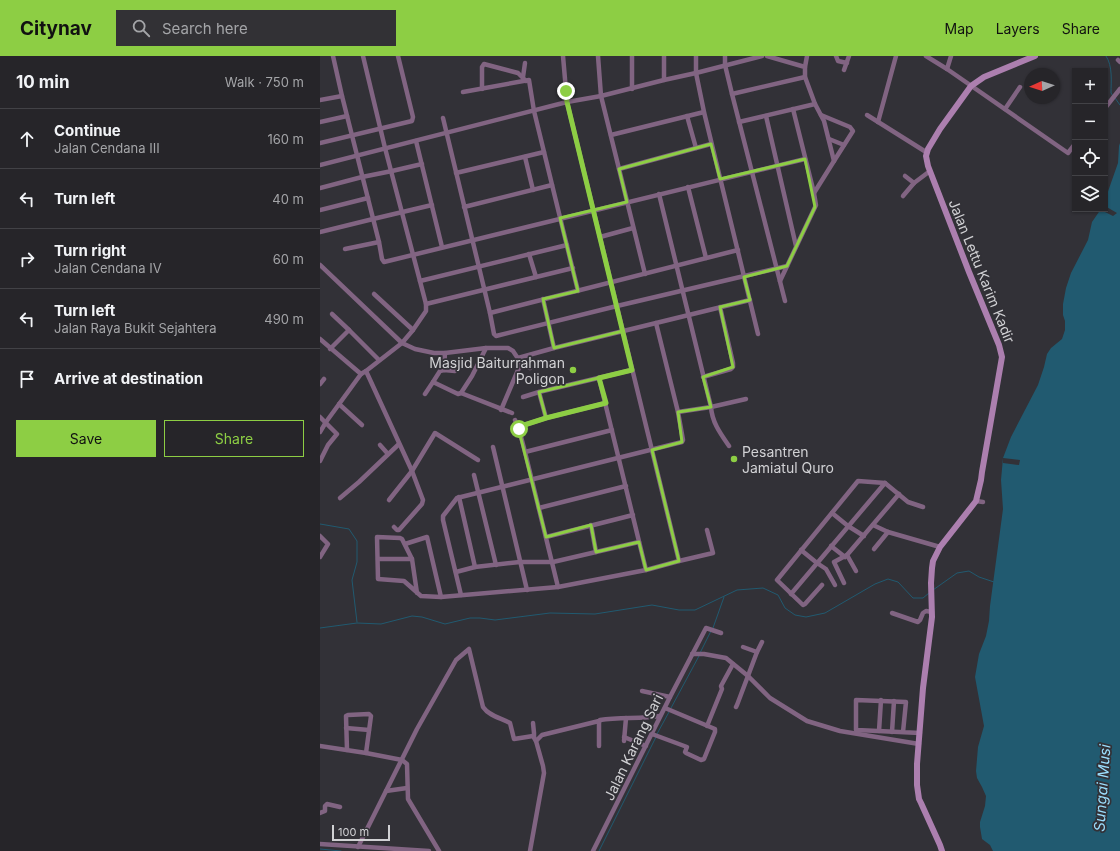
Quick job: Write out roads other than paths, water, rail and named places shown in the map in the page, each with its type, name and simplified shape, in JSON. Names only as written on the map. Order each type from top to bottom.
[{"type":"street","points":[[333,56],[382,259],[384,262],[805,158]]},
{"type":"street","points":[[320,432],[360,374],[366,372],[402,343],[426,312],[426,304],[414,254],[363,56]]},
{"type":"street","points":[[320,143],[412,121],[413,118],[398,56]]},
{"type":"street","points":[[563,56],[567,102],[679,561]]},
{"type":"street","points":[[598,56],[601,96],[644,274]]},
{"type":"street","points":[[632,56],[632,89]]},
{"type":"street","points":[[664,56],[664,80]]},
{"type":"street","points":[[696,56],[696,73],[704,112],[758,334]]},
{"type":"street","points":[[725,56],[725,65],[732,94],[785,301]]},
{"type":"street","points":[[320,165],[534,110],[632,89],[762,56]]},
{"type":"street","points":[[767,56],[805,67]]},
{"type":"street","points":[[807,56],[805,77],[815,104],[821,115],[834,161]]},
{"type":"street","points":[[836,56],[838,61],[847,63]]},
{"type":"street","points":[[844,70],[849,56]]},
{"type":"street","points":[[878,122],[896,56]]},
{"type":"street","points":[[926,56],[1006,109],[1068,153],[1072,148]]},
{"type":"street","points":[[947,69],[951,56]]},
{"type":"street","points":[[867,115],[926,152],[940,129],[971,86],[984,77],[1035,56]]},
{"type":"street","points":[[525,63],[525,79]]},
{"type":"street","points":[[482,89],[482,67],[484,64],[518,73],[525,79],[529,80],[534,110],[578,291]]},
{"type":"street","points":[[732,94],[805,77]]},
{"type":"street","points":[[462,92],[525,79]]},
{"type":"street","points":[[1006,109],[1020,87]]},
{"type":"street","points":[[1107,104],[1119,90]]},
{"type":"street","points":[[320,100],[342,96]]},
{"type":"street","points":[[739,122],[815,104]]},
{"type":"street","points":[[780,281],[815,207],[814,193],[793,109]]},
{"type":"street","points":[[610,135],[704,112]]},
{"type":"street","points":[[814,193],[852,132],[851,128],[821,115]]},
{"type":"street","points":[[320,122],[347,116]]},
{"type":"street","points":[[687,116],[696,148]]},
{"type":"street","points":[[766,116],[796,246]]},
{"type":"street","points":[[442,118],[494,334],[496,336],[787,266]]},
{"type":"street","points":[[829,139],[844,145]]},
{"type":"street","points":[[416,140],[442,248]]},
{"type":"street","points":[[619,169],[712,144]]},
{"type":"street","points":[[456,173],[544,152]]},
{"type":"street","name":"Jalan Lettu Karim Kadir","points":[[926,152],[926,160],[930,171],[1002,354],[981,480],[976,501],[940,547],[933,561],[932,568],[932,609],[923,688],[917,786],[919,799],[942,851]]},
{"type":"street","points":[[525,157],[533,190]]},
{"type":"street","points":[[320,188],[422,164]]},
{"type":"street","points":[[903,196],[914,183],[930,171]]},
{"type":"street","points":[[905,176],[914,183]]},
{"type":"street","points":[[464,207],[552,185]]},
{"type":"street","points":[[688,187],[706,258]]},
{"type":"street","points":[[659,194],[714,422],[729,446]]},
{"type":"street","points":[[320,210],[368,198]]},
{"type":"street","points":[[320,232],[432,205]]},
{"type":"street","points":[[600,237],[633,228]]},
{"type":"street","points":[[345,250],[379,242]]},
{"type":"street","points":[[420,281],[567,245]]},
{"type":"street","points":[[490,313],[738,250]]},
{"type":"street","points":[[529,254],[536,277]]},
{"type":"street","points":[[320,265],[402,343],[414,349],[424,352],[445,353],[486,348],[508,348],[513,351],[521,363],[530,368]]},
{"type":"street","points":[[426,304],[573,268]]},
{"type":"street","points":[[374,294],[413,330]]},
{"type":"street","points":[[543,300],[554,348]]},
{"type":"street","points":[[518,358],[750,300]]},
{"type":"street","points":[[703,377],[731,369],[733,367],[720,307]]},
{"type":"street","points":[[332,314],[380,360]]},
{"type":"street","points":[[461,596],[443,517],[456,499],[478,492],[682,442],[683,440],[678,412],[656,323]]},
{"type":"street","points":[[330,349],[349,330]]},
{"type":"street","points":[[320,339],[360,374]]},
{"type":"street","points":[[461,393],[472,376],[486,348]]},
{"type":"street","points":[[444,370],[445,353]]},
{"type":"street","points":[[501,410],[521,363]]},
{"type":"street","points":[[425,394],[438,372],[444,370],[455,371]]},
{"type":"street","points":[[523,397],[632,370]]},
{"type":"street","points":[[366,372],[412,471],[423,502],[399,530],[394,527]]},
{"type":"street","points":[[599,378],[646,570]]},
{"type":"street","points":[[320,384],[324,379]]},
{"type":"street","points":[[433,382],[458,394],[461,393],[486,402],[501,410],[512,413]]},
{"type":"street","points":[[539,392],[546,418]]},
{"type":"street","points":[[678,412],[711,407],[746,398]]},
{"type":"street","points":[[518,427],[546,418],[606,403]]},
{"type":"street","points":[[339,404],[362,425]]},
{"type":"street","points":[[320,417],[337,434],[328,445],[320,461]]},
{"type":"street","points":[[515,420],[532,479],[558,587]]},
{"type":"street","points":[[525,452],[612,430]]},
{"type":"street","points":[[389,500],[412,471],[435,433],[478,460]]},
{"type":"street","points":[[340,498],[399,444]]},
{"type":"street","points":[[380,445],[388,454]]},
{"type":"street","points":[[493,447],[527,590]]},
{"type":"street","points":[[474,475],[496,565]]},
{"type":"street","points":[[822,585],[804,605],[801,605],[777,580],[859,480],[885,483],[911,503],[923,507]]},
{"type":"street","points":[[791,594],[885,483]]},
{"type":"street","points":[[539,508],[626,486]]},
{"type":"street","points":[[844,583],[834,563],[846,556],[899,494]]},
{"type":"street","points":[[459,497],[475,567]]},
{"type":"street","points":[[976,501],[983,502]]},
{"type":"street","points":[[832,513],[848,526],[864,536]]},
{"type":"street","points":[[546,537],[633,515]]},
{"type":"street","points":[[591,525],[596,552]]},
{"type":"street","points":[[873,525],[888,532],[940,547]]},
{"type":"street","points":[[417,593],[412,559],[405,544],[400,538],[377,537],[378,579],[404,581],[417,593],[421,596],[441,597],[558,587],[646,570],[713,553],[707,530]]},
{"type":"street","points":[[874,549],[888,532]]},
{"type":"street","points":[[320,536],[328,544],[320,557]]},
{"type":"street","points":[[405,544],[426,537],[441,597]]},
{"type":"street","points":[[456,572],[475,567],[520,562],[553,562],[639,542]]},
{"type":"street","points":[[831,546],[846,556],[856,571]]},
{"type":"street","points":[[801,550],[817,563],[826,568],[835,585]]},
{"type":"street","points":[[378,559],[412,559]]},
{"type":"street","points":[[892,613],[918,622],[923,612],[932,609]]},
{"type":"street","name":"Jalan Karang Sari","points":[[593,851],[653,734],[660,716],[666,708],[670,697],[694,654],[706,628],[721,633]]},
{"type":"street","points":[[736,707],[762,642]]},
{"type":"street","points":[[743,646],[757,652]]},
{"type":"street","points":[[358,846],[417,729],[456,660],[469,649],[483,707],[490,714],[510,724],[514,739],[535,739],[542,735],[614,718],[649,718],[660,716]]},
{"type":"street","points":[[694,654],[724,657],[748,676],[770,698],[807,721],[840,731],[919,744]]},
{"type":"street","points":[[707,726],[722,689],[721,686],[733,664]]},
{"type":"street","points":[[642,691],[670,697]]},
{"type":"street","points":[[903,732],[906,703],[904,701],[856,700],[857,730],[920,733]]},
{"type":"street","points":[[879,731],[881,700]]},
{"type":"street","points":[[892,732],[894,701]]},
{"type":"street","points":[[653,734],[687,748],[686,753],[704,760],[716,730],[666,708]]},
{"type":"street","points":[[347,750],[346,717],[348,715],[369,714],[371,716],[366,753]]},
{"type":"street","points":[[626,718],[624,739],[646,746]]},
{"type":"street","points":[[599,721],[599,746]]},
{"type":"street","points":[[530,851],[544,773],[544,766],[535,739],[533,724]]},
{"type":"street","points":[[346,728],[369,730]]},
{"type":"street","points":[[320,746],[402,760],[407,764],[408,799],[439,851]]},
{"type":"street","points":[[386,791],[407,788]]},
{"type":"street","points":[[320,813],[325,811],[327,804],[340,807]]},
{"type":"street","points":[[320,844],[429,851]]},
{"type":"water","name":"Sungai Musi","points":[[1120,143],[1120,851],[993,851],[990,845],[982,839],[980,827],[986,796],[977,778],[976,771],[978,747],[984,726],[975,677],[979,654],[986,636],[989,621],[1003,509],[1001,480],[1003,458],[1011,437],[1038,385],[1047,354],[1051,348],[1062,339],[1065,330],[1063,304],[1066,288],[1071,273],[1088,240],[1092,222],[1099,212],[1108,212],[1108,191],[1118,163]]},
{"type":"waterway","points":[[1106,56],[1111,69],[1111,93],[1113,96]]},
{"type":"waterway","points":[[1115,98],[1120,105]]},
{"type":"waterway","points":[[320,524],[349,529],[357,541],[357,562],[352,580],[357,622]]},
{"type":"waterway","points":[[933,590],[957,573],[969,571],[979,577],[994,582]]},
{"type":"waterway","points":[[320,628],[357,623],[381,624],[412,616],[422,617],[445,624],[470,618],[495,620],[550,613],[595,614],[652,605],[679,610],[695,610],[737,590],[763,588],[778,595],[785,608],[795,615],[806,617],[825,613],[875,584],[888,579],[898,582],[913,598],[923,598],[929,593]]},
{"type":"waterway","points":[[713,628],[724,597]]},
{"type":"waterway","points":[[700,653],[711,631]]},
{"type":"waterway","points":[[671,708],[699,656]]},
{"type":"waterway","points":[[657,734],[669,712]]},
{"type":"waterway","points":[[599,851],[656,737]]},
{"type":"waterway","points":[[320,849],[341,851]]},
{"type":"place","name":"Masjid Baiturrahman Poligon","points":[[573,370]]},
{"type":"place","name":"Pesantren Jamiatul Quro","points":[[734,459]]}]
